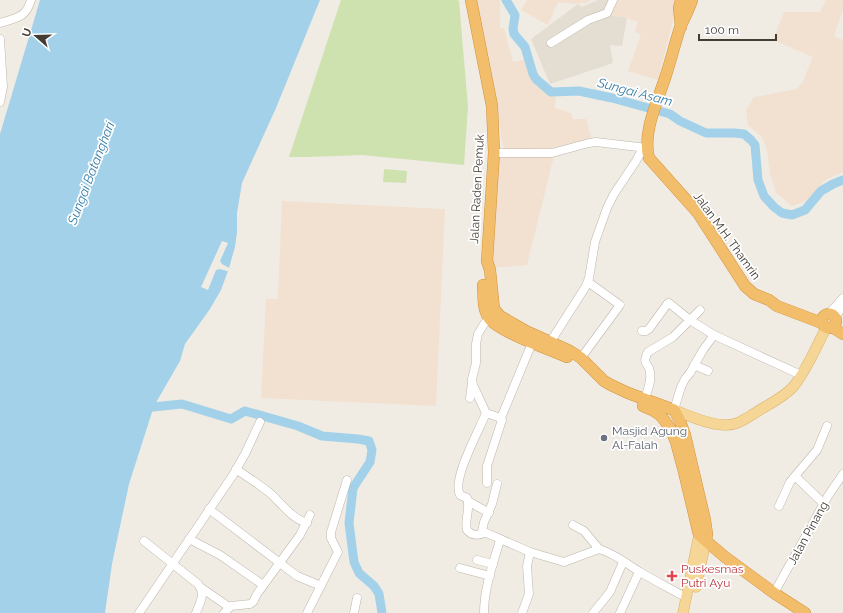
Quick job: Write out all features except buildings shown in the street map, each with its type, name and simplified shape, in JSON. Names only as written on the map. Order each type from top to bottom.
[{"type":"highway","name":"Jalan Raden Pemuk","points":[[471,0],[492,106],[494,152],[487,261],[490,270],[492,315]]},
{"type":"highway","points":[[681,0],[679,8],[681,27]]},
{"type":"highway","points":[[645,148],[653,116],[681,27],[689,12],[692,0]]},
{"type":"highway","name":"Jalan M.H. Thamrin","points":[[645,148],[649,158],[655,166],[698,213],[745,286],[754,294],[769,300],[777,306],[831,322],[843,334]]},
{"type":"highway","points":[[492,315],[550,341],[581,358],[608,383],[644,403]]},
{"type":"highway","points":[[492,315],[496,325],[532,343],[571,359],[603,388],[612,394],[657,408],[674,410],[685,435],[707,534],[703,538]]},
{"type":"highway","points":[[657,408],[676,442],[697,522],[703,538],[725,557],[774,593],[805,613]]},
{"type":"main road","points":[[674,410],[714,424],[725,425],[742,421],[776,400],[792,388],[831,322]]},
{"type":"main road","points":[[685,435],[687,427],[691,423],[701,419]]},
{"type":"main road","points":[[684,613],[703,538]]},
{"type":"main road","points":[[690,613],[703,538]]},
{"type":"street","points":[[0,23],[19,17],[25,13],[31,0]]},
{"type":"street","points":[[551,43],[588,20],[607,13],[613,0]]},
{"type":"street","points":[[0,39],[3,87],[0,102]]},
{"type":"street","points":[[494,152],[552,152],[596,142],[645,148],[614,194],[607,208],[594,242],[588,282],[583,293],[550,341]]},
{"type":"street","points":[[581,358],[620,305],[588,282]]},
{"type":"street","points":[[831,322],[843,298]]},
{"type":"street","points":[[642,330],[646,331],[654,323],[668,302],[690,320],[714,335],[801,375]]},
{"type":"street","points":[[831,322],[843,307]]},
{"type":"street","points":[[644,403],[650,377],[650,372],[645,360],[648,352],[658,344],[673,337],[700,310]]},
{"type":"street","points":[[470,398],[476,364],[478,334],[492,315]]},
{"type":"street","points":[[674,410],[681,387],[703,350],[714,335]]},
{"type":"street","points":[[487,483],[487,466],[502,420],[501,418],[532,343]]},
{"type":"street","points":[[694,365],[708,371]]},
{"type":"street","points":[[472,383],[486,413],[501,418]]},
{"type":"street","points":[[486,413],[459,477],[458,493],[467,498],[468,501],[489,513]]},
{"type":"street","points":[[139,613],[236,469],[260,422]]},
{"type":"street","points":[[780,506],[790,482],[817,450],[827,426]]},
{"type":"street","points":[[144,541],[200,586],[226,611],[252,604],[263,585],[300,536],[308,519],[302,521],[296,517],[270,494],[236,469]]},
{"type":"street","name":"Jalan Pinang","points":[[774,593],[824,504],[843,474]]},
{"type":"street","points":[[795,476],[824,504]]},
{"type":"street","points":[[307,613],[338,552],[331,538],[331,532],[347,480]]},
{"type":"street","points":[[497,484],[489,513],[481,529],[484,533],[530,552],[564,562],[599,549]]},
{"type":"street","points":[[468,501],[467,530],[474,535],[484,533]]},
{"type":"street","points":[[209,509],[296,576],[321,586]]},
{"type":"street","points":[[573,525],[584,531],[599,549],[609,552],[639,572],[687,598]]},
{"type":"street","points":[[189,539],[220,556],[263,585]]},
{"type":"street","points":[[484,613],[484,604],[490,576],[500,540]]},
{"type":"street","points":[[522,613],[529,594],[527,566],[530,552]]},
{"type":"street","points":[[477,560],[493,564]]},
{"type":"street","points":[[593,613],[610,592],[624,562]]},
{"type":"street","points":[[460,568],[490,576]]},
{"type":"street","points":[[620,613],[639,572]]},
{"type":"street","points":[[196,613],[202,594],[200,586]]},
{"type":"street","points":[[354,613],[357,598]]},
{"type":"shaded area","points":[[477,0],[500,0],[500,28],[504,28],[513,62],[530,58],[535,77],[550,94],[556,97],[555,108],[571,113],[573,119],[586,119],[592,140],[548,148],[504,150],[480,29]]},
{"type":"shaded area","points":[[527,0],[589,0],[589,2],[576,4],[558,2],[548,25],[521,10]]},
{"type":"shaded area","points":[[598,0],[610,0],[609,15],[627,18],[622,46],[610,45],[613,63],[550,84],[531,39],[578,4],[582,7]]},
{"type":"shaded area","points":[[615,0],[678,0],[658,80],[628,71],[641,35],[635,32],[638,22],[627,18],[609,15]]},
{"type":"shaded area","points":[[826,0],[843,0],[843,10],[834,36],[843,40],[843,172],[825,180],[809,200],[792,206],[776,193],[770,175],[767,150],[762,137],[748,125],[746,110],[754,97],[797,89],[803,81],[813,57],[773,40],[784,12],[820,12]]},
{"type":"shaded area","points":[[555,152],[527,265],[493,268],[490,259],[497,153]]},
{"type":"shaded area","points":[[282,201],[445,209],[436,406],[261,398],[266,299],[278,299]]},
{"type":"green space","points":[[341,0],[459,1],[468,107],[464,165],[362,155],[289,157]]},
{"type":"green space","points":[[384,169],[407,171],[406,183],[383,182]]},
{"type":"water","name":"Sungai Batanghari","points":[[40,0],[320,0],[276,108],[242,183],[237,213],[235,247],[221,290],[210,309],[185,344],[180,361],[154,406],[129,484],[112,564],[105,613],[0,613],[0,134]]},
{"type":"pier","points":[[222,241],[228,243],[220,261],[222,264],[231,269],[230,272],[220,269],[216,270],[208,290],[201,287]]},
{"type":"waterway","name":"Sungai Asam","points":[[506,0],[515,15],[513,29],[514,34],[525,47],[533,74],[536,79],[551,92],[579,91],[612,98],[670,114],[680,121],[706,133],[744,134],[755,145],[758,180],[764,196],[782,213],[792,215],[805,210],[821,191],[843,180]]},
{"type":"waterway","points":[[143,408],[182,404],[231,419],[245,411],[298,426],[322,436],[369,441],[372,450],[370,462],[353,488],[349,523],[354,562],[359,573],[374,586],[379,594],[382,613]]},
{"type":"place","name":"Masjid Agung Al-Falah","points":[[604,438]]},
{"type":"place","name":"Puskesmas Putri Ayu","points":[[672,576]]}]
